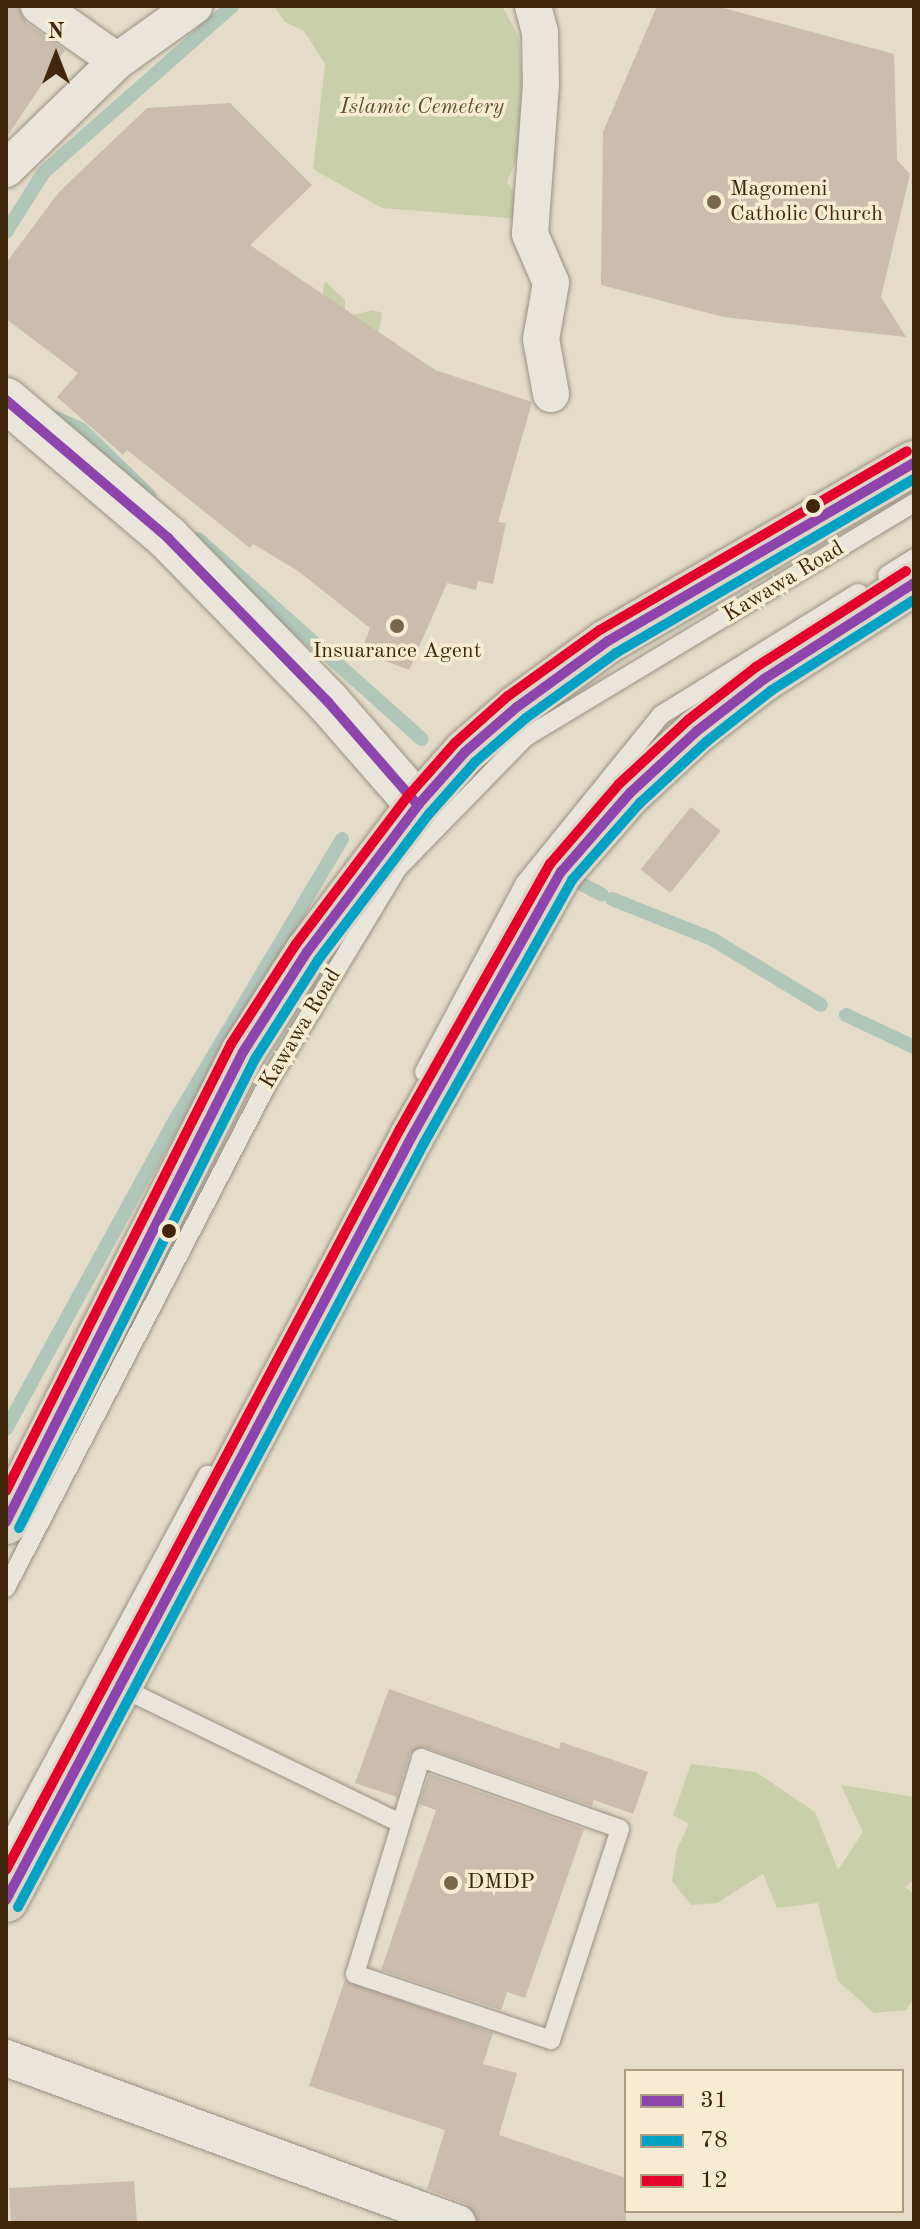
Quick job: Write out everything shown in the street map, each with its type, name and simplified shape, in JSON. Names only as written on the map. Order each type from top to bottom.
[{"type":"main road","name":"Kawawa Road","points":[[6,1522],[243,1052],[307,952],[418,805],[517,707],[608,641],[914,463]]},
{"type":"main road","points":[[6,1900],[118,1686],[561,872],[630,793],[697,731],[764,679],[914,583]]},
{"type":"street","points":[[39,6],[117,61]]},
{"type":"street","points":[[6,169],[117,61],[194,6]]},
{"type":"street","points":[[533,6],[540,32],[541,84],[530,234],[551,283],[541,339],[551,394]]},
{"type":"street","points":[[6,400],[168,538],[328,702],[418,805]]},
{"type":"street","points":[[6,2058],[458,2223]]},
{"type":"lane","name":"Kawawa Road","points":[[6,1588],[267,1085],[398,868],[526,737],[914,503]]},
{"type":"lane","points":[[6,1849],[525,883],[661,715],[914,558]]},
{"type":"lane","points":[[118,1686],[398,1822]]},
{"type":"lane","points":[[421,1758],[620,1829],[551,2040],[355,1974],[398,1822],[421,1758]]},
{"type":"green space","name":"Islamic Cemetery","points":[[274,6],[502,6],[518,35],[524,94],[525,139],[507,182],[520,204],[518,219],[382,208],[313,169],[325,64],[304,31],[285,22]]},
{"type":"green space","points":[[325,281],[345,300],[345,317],[373,310],[382,313],[380,328],[368,345],[319,310]]},
{"type":"green space","points":[[691,1764],[756,1772],[815,1812],[838,1870],[863,1832],[841,1785],[914,1797],[914,1880],[905,1887],[914,1894],[914,1998],[906,2010],[874,2013],[838,1981],[818,1903],[777,1908],[763,1874],[717,1903],[691,1905],[672,1881],[677,1849],[689,1824],[673,1815]]},
{"type":"building","points":[[6,6],[18,6],[26,23],[65,50],[6,138]]},
{"type":"building","points":[[657,6],[716,6],[894,54],[897,160],[910,174],[881,297],[906,337],[724,317],[601,285],[603,132]]},
{"type":"building","points":[[230,103],[312,185],[250,245],[435,370],[532,402],[498,522],[506,523],[493,584],[478,581],[476,590],[447,583],[409,670],[361,652],[370,628],[298,571],[253,544],[250,548],[127,450],[123,455],[57,397],[78,373],[6,319],[6,263],[59,192],[147,108]]},
{"type":"building","points":[[691,807],[721,831],[670,893],[641,869]]},
{"type":"building","points":[[389,1689],[559,1749],[561,1742],[648,1772],[633,1814],[594,1800],[592,1806],[424,1747],[410,1754],[397,1797],[355,1783]]},
{"type":"building","name":"DMDP","points":[[429,1774],[584,1829],[525,1998],[507,1992],[501,2010],[381,1970],[436,1810],[419,1804]]},
{"type":"building","points":[[345,1980],[493,2033],[483,2064],[517,2073],[499,2135],[624,2177],[626,2223],[478,2223],[466,2204],[427,2189],[445,2130],[309,2086]]},
{"type":"building","points":[[134,2181],[137,2223],[11,2223],[9,2188]]},
{"type":"waterway","points":[[6,232],[44,172],[232,6]]},
{"type":"waterway","points":[[49,415],[81,429],[150,496]]},
{"type":"waterway","points":[[198,539],[422,739]]},
{"type":"waterway","points":[[6,1429],[171,1127],[342,839]]},
{"type":"waterway","points":[[578,882],[602,895]]},
{"type":"waterway","points":[[612,899],[712,939],[821,1005]]},
{"type":"waterway","points":[[846,1015],[914,1047]]},
{"type":"transit line","name":"31","points":[[6,400],[168,538],[328,702],[418,805]]},
{"type":"transit line","name":"12","points":[[6,1491],[231,1044],[296,944],[408,796],[455,743],[508,696],[600,630],[907,451]]},
{"type":"transit line","name":"31","points":[[6,1522],[243,1052],[307,952],[418,805],[465,752],[517,707],[608,641],[914,463]]},
{"type":"transit line","name":"78","points":[[19,1528],[255,1059],[318,960],[429,814],[475,762],[526,718],[616,653],[914,479]]},
{"type":"transit line","name":"12","points":[[6,1870],[400,1129],[550,864],[619,784],[688,720],[756,667],[906,571]]},
{"type":"transit line","name":"31","points":[[6,1900],[412,1136],[561,872],[630,793],[697,731],[764,679],[914,583]]},
{"type":"transit line","name":"78","points":[[18,1907],[424,1143],[572,880],[640,803],[706,742],[772,690],[914,600]]},
{"type":"place","name":"Magomeni Catholic Church","points":[[714,202]]},
{"type":"place","name":"Insuarance Agent","points":[[397,626]]},
{"type":"place","name":"DMDP","points":[[451,1883]]}]
